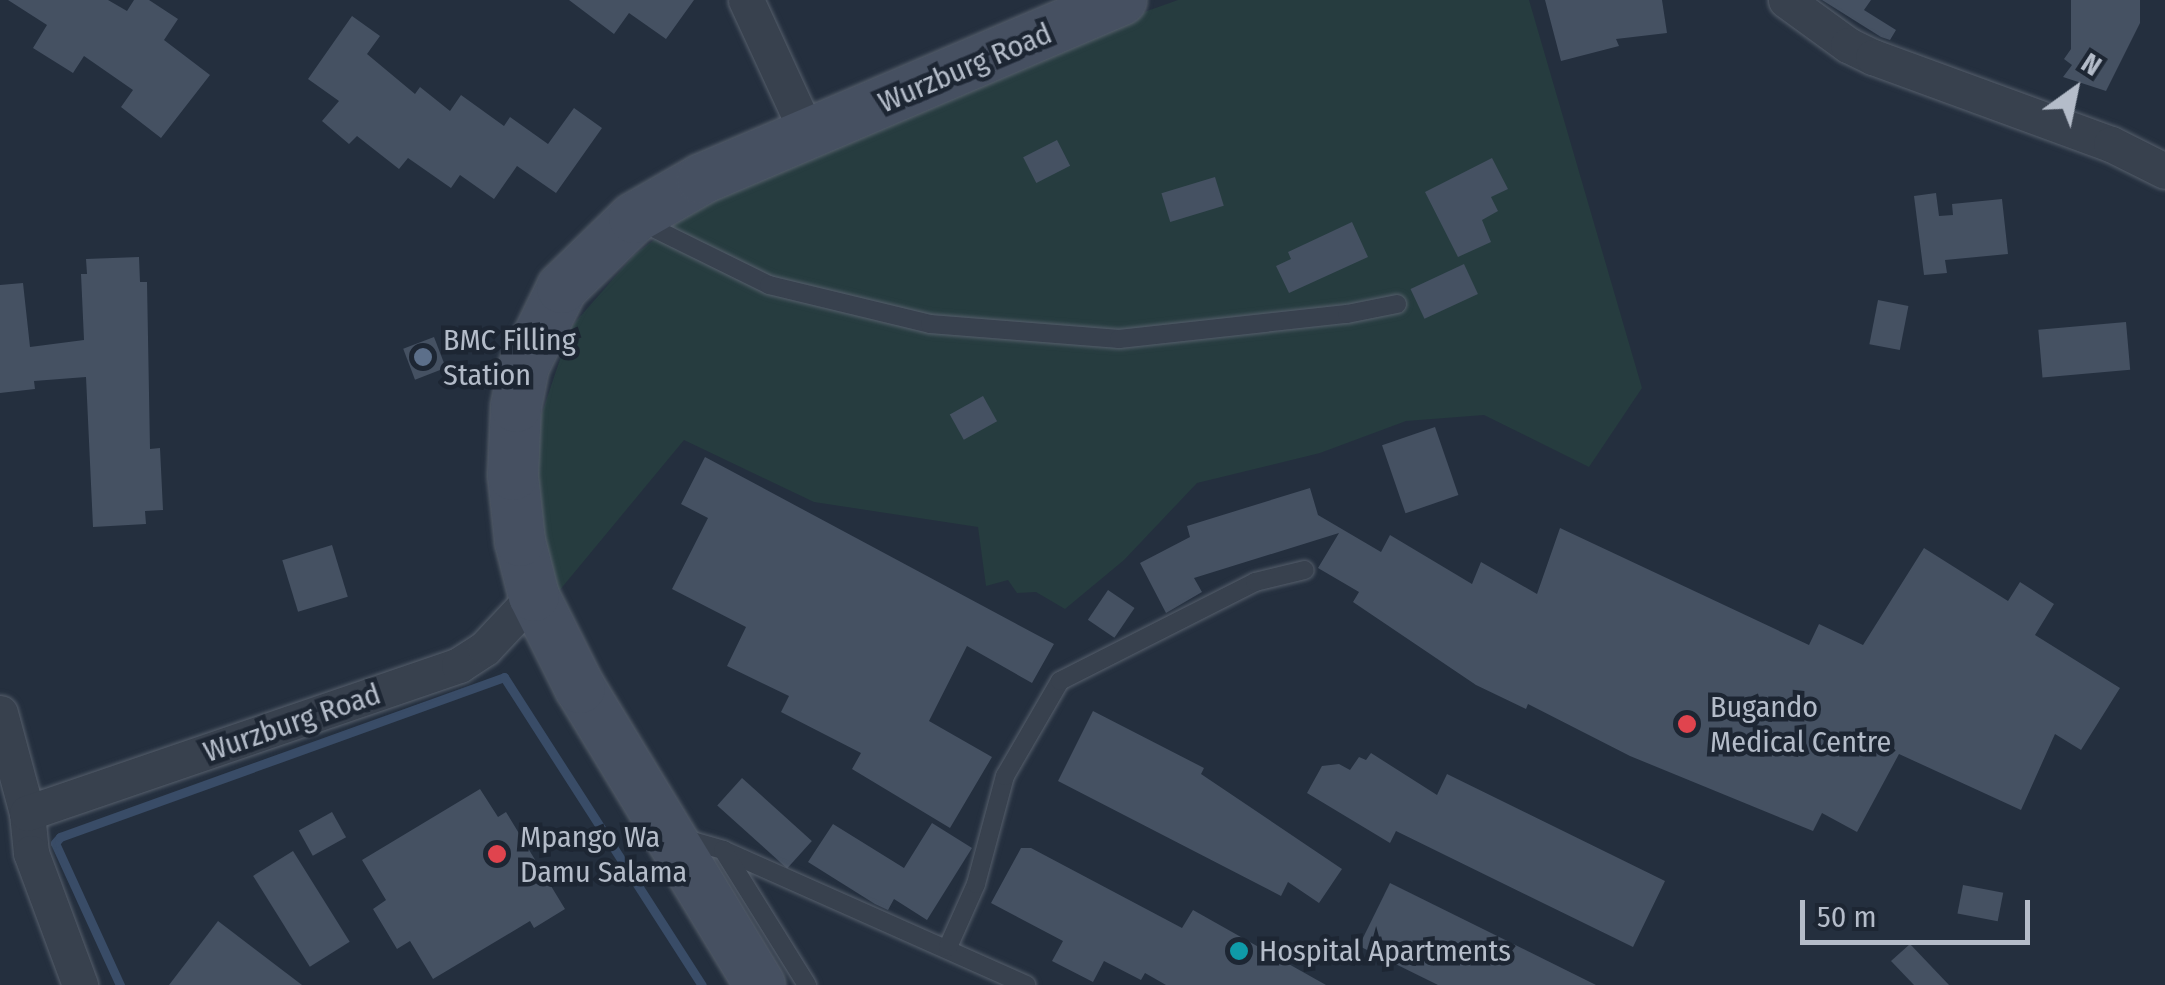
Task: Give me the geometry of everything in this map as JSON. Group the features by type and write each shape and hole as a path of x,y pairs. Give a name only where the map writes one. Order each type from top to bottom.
{"main road":[{"name":"Wurzburg Road","path":"760,985 580,688 534,596 520,541 513,475 516,406 524,366 562,288 634,218 702,178 1121,0"}],"street":[{"path":"746,0 808,135"},
{"path":"1786,0 1848,45 1873,57 2111,144 2165,171"},
{"name":"Wurzburg Road","path":"28,813 459,666 485,648 534,596"},
{"path":"0,713 28,813 15,858 80,985"}],"lane":[{"path":"634,218 686,248 769,285 930,324 1119,340 1347,314 1397,304"},
{"path":"948,948 976,884 1005,776 1060,681 1255,582 1305,570"},
{"path":"666,834 723,850 1026,985"},
{"path":"723,850 806,985"}],"green space":[{"path":"1178,0 1529,0 1642,388 1589,467 1484,415 1406,421 1320,453 1197,483 1124,560 1065,609 1036,592 1017,593 1008,580 986,586 978,527 814,502 684,440 554,597 525,463 571,327 634,255 743,173 1060,42"}],"building":[{"path":"8,0 108,0 127,11 134,0 149,0 178,19 164,40 210,75 161,138 121,107 133,90 84,56 73,73 33,48 47,25"},
{"path":"569,0 694,0 666,39 629,13 614,34"},
{"path":"1545,0 1662,0 1667,33 1616,39 1619,46 1561,61"},
{"path":"1822,0 1871,0 1864,10 1896,30 1890,40 1881,37"},
{"path":"2071,0 2140,0 2140,23 2106,91 2063,77 2072,65 2064,59 2071,49"},
{"path":"352,16 380,36 367,54 415,94 420,87 450,111 461,95 504,126 510,117 548,144 574,108 602,128 556,193 517,166 494,199 460,175 451,188 408,158 399,169 357,136 349,144 322,121 339,101 308,79"},
{"path":"1057,140 1070,166 1036,183 1023,157"},
{"path":"1492,158 1508,189 1491,197 1498,211 1482,220 1491,242 1458,257 1425,192"},
{"path":"1215,177 1224,206 1170,222 1161,193"},
{"path":"1936,193 1939,216 1953,215 1952,204 2002,199 2008,254 1945,260 1947,273 1924,275 1914,196"},
{"path":"1352,222 1368,257 1289,293 1276,266 1291,259 1288,252"},
{"path":"139,257 140,282 147,282 150,449 160,448 163,510 145,511 146,524 93,527 86,377 34,381 35,389 0,393 0,285 23,283 30,347 84,340 81,274 87,274 86,259"},
{"path":"1464,264 1478,294 1424,319 1411,289"},
{"path":"1878,300 1908,306 1900,350 1869,344"},
{"path":"2126,322 2130,370 2043,377 2038,330"},
{"path":"434,337 446,368 415,380 403,349"},
{"path":"983,396 997,421 964,440 950,414"},
{"path":"1435,427 1458,495 1405,513 1382,445"},
{"path":"705,457 1054,644 1032,683 967,646 929,721 992,757 950,828 852,769 861,753 781,712 789,696 727,666 746,627 672,589 708,518 681,504"},
{"path":"1310,488 1318,515 1381,552 1390,535 1472,584 1481,562 1537,594 1560,528 1809,645 1819,624 1863,645 1924,548 2008,601 2020,582 2054,604 2035,635 2120,688 2081,750 2055,734 2021,810 1899,754 1857,832 1822,813 1813,831 1630,756 1528,704 1526,709 1476,685 1353,602 1359,592 1318,568 1339,533 1194,578 1202,592 1166,613 1140,563 1190,537 1187,526"},
{"path":"332,545 348,597 298,612 282,560"},
{"path":"1108,590 1135,608 1114,638 1088,620"},
{"path":"1093,711 1204,768 1201,774 1342,869 1319,903 1288,882 1281,896 1058,781"},
{"path":"1371,753 1437,795 1447,774 1665,881 1633,947 1396,831 1390,843 1307,793 1322,766 1339,764 1350,770 1359,757 1366,760"},
{"path":"742,778 812,841 787,868 717,805"},
{"path":"480,789 498,817 506,812 565,909 534,928 530,921 433,979 410,941 397,949 373,909 386,900 362,860"},
{"path":"332,812 346,837 313,856 299,830"},
{"path":"932,823 972,848 927,920 894,899 888,910 875,904 808,862 833,824 904,868"},
{"path":"1021,848 1031,848 1182,928 1193,910 1326,985 1166,985 1145,973 1141,980 1104,961 1093,982 1052,961 1063,941 991,903"},
{"path":"293,851 350,942 310,967 253,876"},
{"path":"1390,883 1596,985 1438,985 1359,946"},
{"path":"1963,885 2003,893 1998,921 1957,913"},
{"path":"218,921 302,985 169,985"},
{"path":"1910,944 1949,985 1914,985 1891,961"}],"waterway":[{"path":"120,985 55,843 60,837 504,677 702,985"}],"place":[{"name":"BMC Filling Station","path":"423,357"},
{"name":"Bugando Medical Centre","path":"1687,724"},
{"name":"Mpango Wa Damu Salama","path":"497,854"},
{"name":"Hospital Apartments","path":"1239,951"}]}
